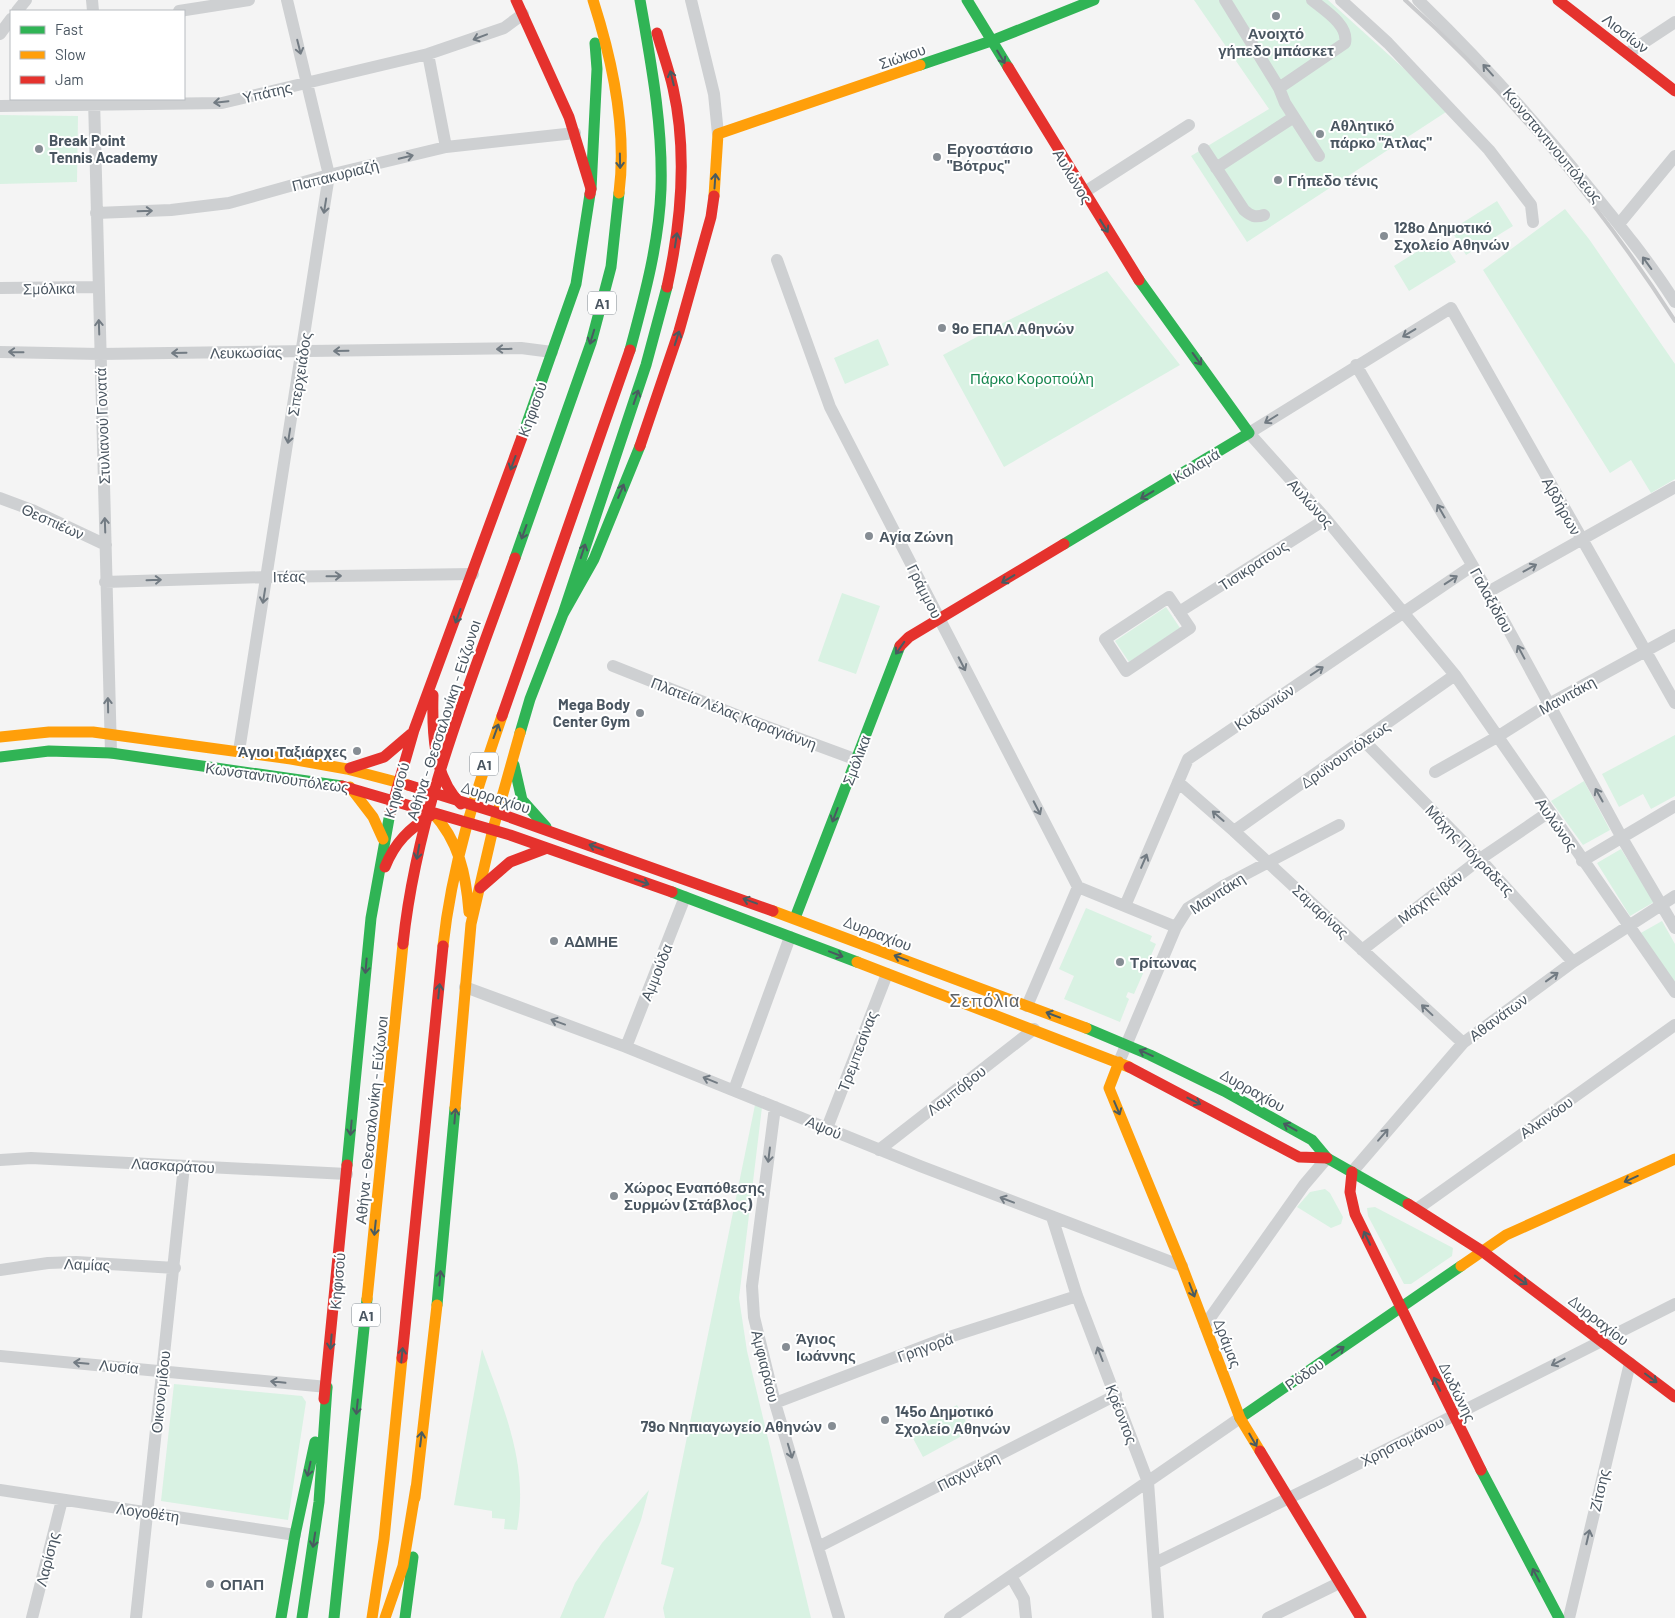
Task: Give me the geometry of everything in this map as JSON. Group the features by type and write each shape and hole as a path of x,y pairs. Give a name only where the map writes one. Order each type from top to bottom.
{"main road":[{"name":"Κηφισού","path":"281,1618 295,1535 326,1387 359,1032 374,898 383,839 392,799 414,730 473,574 576,284 591,189 575,133 516,0"},
{"path":"591,189 597,69 592,0"},
{"name":"Αθήνα - Θεσσαλονίκη - Εύζωνοι","path":"334,1618 405,929 420,839 443,759 591,342 612,267 620,188 619,112 604,34 592,0"},
{"path":"385,1618 403,1566 416,1488 440,1281 471,924 493,830 514,762 525,717 563,614 601,497 648,364 666,301 678,236 681,170 680,116 665,54 642,0"},
{"name":"Α1","path":"372,1618 384,1539 445,928 459,847 482,770 629,354 652,271 661,190 658,106 642,0"},
{"name":"Αυλώνος","path":"968,0 1083,193 1134,274 1249,433"},
{"name":"Σιώκου","path":"718,134 991,41 1094,0"},
{"name":"Λιοσίων","path":"1558,0 1675,91"},
{"path":"563,614 594,559 651,418 680,331 710,217 714,194 718,134"},
{"name":"Καλαμά","path":"939,620 1249,433"},
{"name":"Σμόλικα","path":"795,918 857,760 893,658 900,646 909,638 939,620"},
{"path":"434,680 433,740 440,769 456,800 493,830"},
{"path":"374,898 387,860 405,832 456,800 492,760 525,717"},
{"path":"347,769 373,764 385,758 414,730"},
{"name":"Κωνσταντινουπόλεως","path":"0,737 49,732 109,734 239,751 347,769 397,782"},
{"name":"Κωνσταντινουπόλεως","path":"0,757 49,751 111,753 350,787 547,848"},
{"path":"514,762 522,800 550,831"},
{"path":"397,782 434,813 451,835 462,861 466,878 471,924"},
{"name":"Δυρραχίου","path":"397,782 498,813 795,918 1126,1044 1224,1091 1312,1140 1327,1158 1417,1209 1482,1251 1675,1397"},
{"path":"350,787 373,817 383,839"},
{"path":"480,888 509,861 518,856 547,848"},
{"name":"Δυρραχίου","path":"547,848 685,897 1119,1062 1299,1157 1327,1158"},
{"name":"Δράμας","path":"1119,1062 1109,1088 1182,1266 1240,1418 1361,1618"},
{"name":"Ρόδου","path":"1240,1418 1506,1235 1675,1159"},
{"name":"Δωδώνης","path":"1352,1172 1350,1192 1355,1214 1452,1415 1558,1618"},
{"path":"302,1618 319,1502 326,1387"},
{"path":"405,1618 413,1564 416,1488"}],"street":[{"path":"18,10 26,0"},
{"path":"185,10 249,0"},
{"name":"Σπερχειάδος","path":"239,751 329,175 287,0"},
{"path":"691,0 714,94 718,134"},
{"path":"1226,0 1279,88 1285,103 1318,156"},
{"path":"1279,88 1345,42 1345,32 1339,24 1312,0"},
{"path":"1341,0 1402,56 1489,150 1531,205 1533,222"},
{"name":"Κωνσταντινουπόλεως","path":"1418,0 1475,55 1529,114 1619,224 1674,297"},
{"name":"Υπάτης","path":"0,106 94,102 222,103 428,54 504,28 523,14"},
{"path":"0,34 10,20"},
{"path":"1628,53 1675,22"},
{"path":"428,54 446,148"},
{"name":"Στυλιανού Γονατά","path":"94,102 97,287 111,753"},
{"path":"1216,168 1294,117"},
{"path":"1083,193 1188,125"},
{"name":"Παπακυριαζή","path":"96,213 172,210 229,203 329,175 446,148 575,133"},
{"path":"1204,149 1244,210 1251,216 1258,217 1264,215"},
{"path":"1619,224 1675,156"},
{"name":"Γράμμου","path":"777,260 830,407 1078,887"},
{"name":"Σμόλικα","path":"0,288 97,287"},
{"name":"Καλαμά","path":"1249,433 1450,308"},
{"name":"Αβδήρων","path":"1450,308 1675,703"},
{"name":"Λευκωσίας","path":"0,352 100,354 521,348 552,352"},
{"name":"Γαλαξιδίου","path":"1356,365 1488,592 1622,838"},
{"name":"Αυλώνος","path":"1249,433 1326,519 1455,675 1582,861 1675,992"},
{"path":"1488,592 1675,487"},
{"name":"Θεσπιέων","path":"0,498 32,510 106,545"},
{"name":"Τισικρατους","path":"1179,612 1326,519"},
{"name":"Κυδωνιών","path":"1125,906 1188,759 1472,566"},
{"name":"Ιτέας","path":"105,582 473,574"},
{"path":"1169,597 1179,612 1190,628 1126,671 1105,639 1169,597"},
{"name":"Μανιτάκη","path":"1434,772 1497,737 1549,704 1675,635"},
{"name":"Πλατεία Λέλας Καραγιάννη","path":"613,666 857,760"},
{"name":"Δρυϊνουπόλεως","path":"1234,831 1455,675"},
{"name":"Μάχης Πόγραδετς","path":"1364,741 1480,859 1573,962"},
{"name":"Σαμαρίνας","path":"1178,782 1269,863 1463,1043"},
{"path":"1582,861 1675,806"},
{"name":"Μάχης Ιβάν","path":"1362,950 1480,859 1549,812"},
{"name":"Μανιτάκη","path":"1119,1062 1176,927 1188,908 1223,886 1339,825"},
{"path":"1622,838 1675,928"},
{"path":"1027,1006 1078,887 1176,927"},
{"name":"Αθανάτων","path":"1352,1172 1463,1043 1573,962 1675,896"},
{"name":"Αμμούδα","path":"626,1047 685,897"},
{"path":"734,1090 790,937"},
{"name":"Τρεμπεσίνας","path":"827,1128 887,974"},
{"name":"Αψού","path":"465,987 626,1047 775,1106 879,1150 1182,1266"},
{"name":"Αλκινόου","path":"1417,1209 1675,1025"},
{"name":"Λαμπόβου","path":"879,1150 1034,1029"},
{"name":"Αμφιαράου","path":"775,1106 752,1286 754,1317 775,1403 820,1546 839,1618"},
{"name":"Λασκαράτου","path":"0,1160 31,1158 347,1174"},
{"path":"1205,1324 1304,1185 1327,1158"},
{"name":"Οικονομίδου","path":"136,1618 162,1370 175,1268 184,1166"},
{"name":"Κρέοντος","path":"1052,1217 1077,1296 1148,1482 1158,1618"},
{"name":"Λαμίας","path":"0,1270 48,1263 76,1262 175,1268"},
{"name":"Γρηγορά","path":"775,1403 940,1340 1077,1296"},
{"name":"Χρηστομάνου","path":"1155,1563 1288,1499 1675,1304"},
{"name":"Λυσία","path":"0,1356 326,1387"},
{"name":"Ζίτσης","path":"1569,1618 1630,1363"},
{"name":"Παχυμέρη","path":"820,1546 1116,1395"},
{"name":"Ρόδου","path":"950,1618 1240,1418"},
{"name":"Λογοθέτη","path":"0,1490 295,1535"},
{"name":"Λαρίσης","path":"32,1618 62,1500"},
{"path":"1011,1576 1024,1599 1026,1618"},
{"path":"1268,1618 1339,1583"}],"green space":[{"name":"Αθλητικό πάρκο \"Άτλας\"","path":"1194,0 1328,0 1410,74 1446,112 1247,242 1191,156 1269,109"},
{"name":"Break Point Tennis Academy","path":"0,115 78,116 77,182 0,184"},
{"path":"1497,201 1513,226 1466,255 1451,230"},
{"path":"1565,209 1589,239 1675,364 1675,479 1651,493 1631,460 1610,473 1483,270"},
{"path":"1440,237 1456,262 1409,291 1394,266"},
{"name":"Πάρκο Κοροπούλη","path":"1107,271 1180,365 1004,467 943,355"},
{"path":"878,339 889,365 845,384 834,358"},
{"path":"842,593 880,606 856,674 818,661"},
{"path":"1166,607 1180,628 1129,662 1115,641"},
{"path":"1675,735 1675,796 1651,809 1643,794 1619,807 1602,774"},
{"path":"1584,781 1610,830 1583,845 1551,801"},
{"path":"1621,849 1654,902 1630,916 1597,863"},
{"path":"1086,908 1152,936 1150,941 1156,944 1134,994 1128,992 1126,997 1129,999 1120,1022 1064,999 1074,976 1059,969"},
{"path":"1662,921 1675,944 1675,984 1639,934"},
{"path":"755,1105 762,1107 739,1298 747,1351 811,1618 665,1618 663,1608 674,1568 661,1564"},
{"path":"1325,1189 1330,1193 1343,1217 1341,1224 1331,1228 1297,1207 1310,1192"},
{"path":"1375,1207 1453,1248 1452,1256 1411,1284 1404,1284 1368,1216 1367,1208"},
{"path":"482,1349 506,1416 517,1460 520,1482 520,1506 517,1530 504,1529 505,1519 492,1518 492,1511 454,1505"},
{"path":"174,1384 302,1396 306,1402 288,1520 161,1501"},
{"path":"957,1405 971,1431 923,1457 909,1431"},
{"path":"649,1490 641,1520 604,1618 560,1618 575,1583 602,1543"}],"railway":[{"path":"1405,0 1443,35 1516,111 1616,235 1675,321"}],"traffic: fast":[{"path":"630,350 654,250 661,189 658,118 640,0"},
{"path":"967,0 1008,67"},
{"path":"920,65 991,41 1094,0"},
{"path":"591,189 597,69 595,43"},
{"path":"515,558 591,343 611,267 619,193"},
{"path":"522,437 576,284 590,194"},
{"path":"1064,544 1249,433 1139,280"},
{"path":"563,614 646,365 667,287"},
{"path":"520,733 530,699 563,614 594,559 640,446"},
{"path":"795,918 900,646"},
{"path":"0,757 49,751 111,753 342,786"},
{"path":"514,765 522,800 546,827"},
{"path":"347,1165 371,918 390,813"},
{"path":"672,892 857,962"},
{"path":"1086,1028 1150,1055 1224,1091 1312,1140 1327,1158 1408,1204"},
{"path":"437,1305 455,1108"},
{"path":"1240,1418 1461,1266"},
{"path":"334,1618 367,1299"},
{"path":"302,1618 319,1502 327,1387"},
{"path":"281,1618 295,1535 315,1442"},
{"path":"1481,1470 1559,1618"},
{"path":"405,1618 413,1557"}],"traffic: slow":[{"path":"593,0 606,46 616,95 621,145 619,193"},
{"path":"714,196 718,134 920,65"},
{"path":"443,946 452,886 466,830 502,716"},
{"path":"0,737 49,732 93,732 291,759 347,769 408,785"},
{"path":"455,1108 471,924 493,829 520,733"},
{"path":"350,787 373,817 383,839"},
{"path":"432,812 455,846 466,884 469,912"},
{"path":"773,911 1086,1028"},
{"path":"367,1299 403,944"},
{"path":"857,962 1129,1067"},
{"path":"1119,1062 1109,1088 1182,1266 1240,1418 1260,1451"},
{"path":"1461,1266 1506,1235 1675,1159"},
{"path":"415,1498 437,1305"},
{"path":"372,1618 384,1539 402,1358"},
{"path":"385,1618 403,1566 416,1487"}],"traffic: jam":[{"path":"516,0 569,117 591,189 590,194"},
{"path":"1558,0 1675,91"},
{"path":"657,33 670,74 678,113 681,163 679,213 667,287"},
{"path":"1008,67 1139,280"},
{"path":"640,446 679,331 711,217 714,196"},
{"path":"502,716 630,350"},
{"path":"390,813 414,730 522,437"},
{"path":"900,646 909,637 1064,544"},
{"path":"403,944 410,894 433,796 463,700 515,558"},
{"path":"433,695 436,753 445,781 461,804"},
{"path":"350,768 384,757 411,734"},
{"path":"408,785 498,813 773,911"},
{"path":"342,786 510,835 672,892"},
{"path":"385,867 398,843 431,815"},
{"path":"480,888 510,862 547,848"},
{"path":"402,1358 443,946"},
{"path":"1129,1067 1299,1157 1327,1158"},
{"path":"324,1399 347,1165"},
{"path":"1352,1172 1350,1192 1355,1214 1481,1470"},
{"path":"1408,1204 1482,1251 1675,1397"},
{"path":"1260,1451 1361,1618"}],"place":[{"name":"Ανοιχτό γήπεδο μπάσκετ","path":"1276,16"},
{"name":"Αθλητικό πάρκο \"Άτλας\"","path":"1320,134"},
{"name":"Break Point Tennis Academy","path":"39,149"},
{"name":"Εργοστάσιο \"Βότρυς\"","path":"937,157"},
{"name":"Γήπεδο τένις","path":"1278,180"},
{"name":"128ο Δημοτικό Σχολείο Αθηνών","path":"1384,236"},
{"name":"9ο ΕΠΑΛ Αθηνών","path":"942,328"},
{"name":"Αγία Ζώνη","path":"869,536"},
{"name":"Mega Body Center Gym","path":"640,713"},
{"name":"Άγιοι Ταξιάρχες","path":"357,751"},
{"name":"ΑΔΜΗΕ","path":"554,941"},
{"name":"Τρίτωνας","path":"1120,962"},
{"name":"Χώρος Εναπόθεσης Συρμών (Στάβλος)","path":"614,1196"},
{"name":"Άγιος Ιωάννης","path":"786,1347"},
{"name":"145ο Δημοτικό Σχολείο Αθηνών","path":"885,1420"},
{"name":"79ο Νηπιαγωγείο Αθηνών","path":"832,1426"},
{"name":"ΟΠΑΠ","path":"210,1584"}],"district":[{"name":"Σεπόλια","path":"985,1000"}]}
